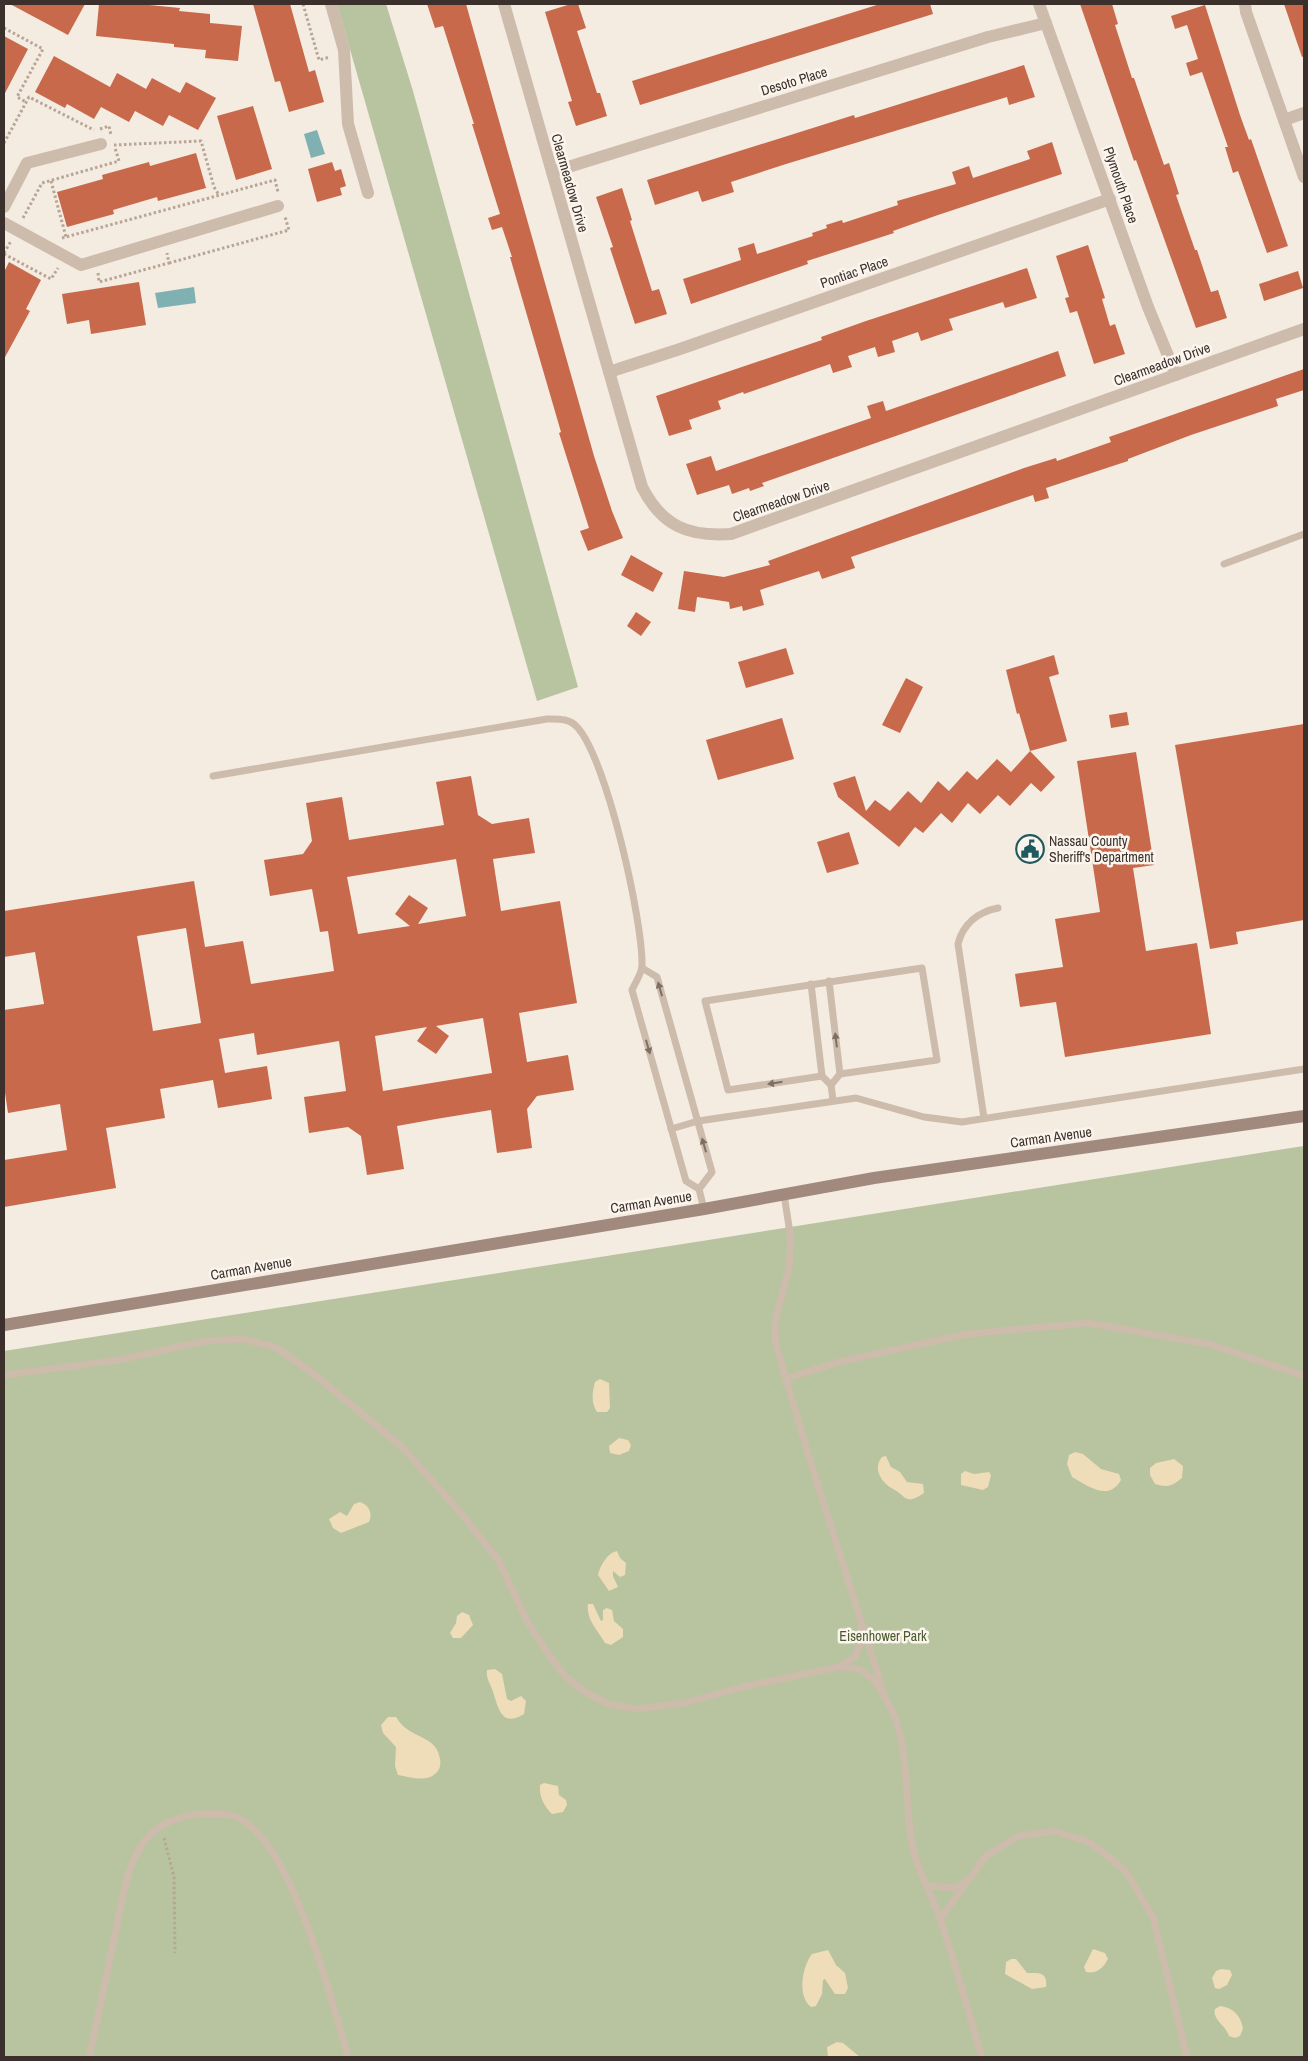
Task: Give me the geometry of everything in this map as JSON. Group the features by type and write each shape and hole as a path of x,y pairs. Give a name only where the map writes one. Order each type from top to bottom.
{"main road":[{"name":"Carman Avenue","path":"4,1325 704,1209 874,1178 1304,1116"}],"street":[{"path":"331,4 344,50 348,124 368,193"},
{"name":"Clearmeadow Drive","path":"504,4 642,488 650,504 661,516 679,528 696,533 731,534 775,520 1304,329"},
{"name":"Plymouth Place","path":"1039,4 1176,375"},
{"path":"1244,4 1304,177"},
{"name":"Desoto Place","path":"552,172 988,38 1046,23"},
{"path":"1284,120 1304,113"},
{"path":"4,206 27,163 101,144"},
{"name":"Pontiac Place","path":"608,372 680,349 1110,199"},
{"path":"4,223 81,265 164,242 278,206"}],"lane":[{"path":"1224,564 1304,534"},
{"path":"213,776 547,720 567,720 578,727 596,758 616,823 635,909 642,968 632,990 686,1181 699,1189 704,1209"},
{"path":"984,1118 958,944 961,934 969,923 986,910 998,908"},
{"path":"642,968 656,977 712,1172 699,1189"},
{"path":"822,1076 728,1090 705,1001 922,968 937,1060 840,1074"},
{"path":"829,982 840,1074 831,1086"},
{"path":"811,984 822,1076 831,1086 833,1100"},
{"path":"671,1129 698,1121 856,1098 924,1117 962,1122 1304,1069"},
{"path":"784,1194 792,1240 789,1268 775,1322 776,1345 885,1697"},
{"path":"785,1379 842,1361 967,1334 1088,1323 1209,1344 1304,1376"},
{"path":"4,1375 119,1360 205,1341 243,1339 274,1348 310,1371 401,1446 460,1512 499,1561 527,1621 564,1675 585,1692 609,1704 636,1709 685,1703 742,1687 838,1667 859,1669 874,1680 896,1714 906,1773 907,1819 914,1850 940,1919 982,2057"},
{"path":"838,1667 855,1657 860,1643 861,1621"},
{"path":"89,2057 127,1876 144,1842 159,1829 186,1815 214,1813 240,1819 261,1835 282,1867 319,1957 348,2057"},
{"path":"940,1919 986,1856 1019,1836 1055,1831 1089,1842 1125,1870 1152,1917 1187,2057"},
{"path":"928,1886 954,1888 968,1881"}],"path":[{"path":"4,28 42,49 16,97 26,102"},
{"path":"114,145 201,141 214,187 219,195"},
{"path":"51,181 66,237"},
{"path":"99,282 169,262 164,242"},
{"path":"159,1829 171,1858 174,1877 175,1953"}],"green space":[{"path":"337,4 386,4 413,91 578,687 537,701"},
{"name":"Eisenhower Park","path":"1304,1146 1304,2057 4,2057 4,1351"}],"sand":[{"path":"600,1379 609,1383 610,1408 607,1412 597,1412 593,1401 595,1382"},
{"path":"619,1438 628,1440 631,1445 629,1451 619,1455 610,1453 609,1446"},
{"path":"1075,1452 1083,1454 1101,1469 1119,1474 1121,1480 1116,1487 1111,1490 1098,1490 1072,1477 1067,1464 1069,1455"},
{"path":"886,1456 891,1467 900,1472 907,1482 923,1484 924,1493 909,1499 885,1483 878,1471 878,1466 882,1457"},
{"path":"1174,1459 1183,1466 1182,1478 1170,1486 1155,1484 1150,1475 1150,1468 1156,1463"},
{"path":"965,1471 974,1474 989,1472 991,1475 988,1487 983,1490 961,1485 961,1474"},
{"path":"360,1502 366,1505 369,1510 371,1516 369,1522 341,1533 333,1528 329,1519 340,1512 347,1516 354,1504"},
{"path":"617,1551 620,1558 626,1563 625,1575 620,1577 613,1571 618,1587 609,1591 598,1575 604,1560 610,1554"},
{"path":"588,1604 593,1604 601,1621 603,1620 603,1610 607,1608 612,1610 614,1621 623,1629 623,1637 611,1645 605,1643 593,1625 589,1615"},
{"path":"462,1612 469,1615 473,1625 461,1638 453,1638 450,1633 456,1623 457,1616"},
{"path":"495,1669 502,1674 507,1699 511,1701 521,1696 526,1701 524,1714 510,1719 501,1713 487,1675 487,1670"},
{"path":"388,1717 396,1717 405,1728 432,1743 440,1759 439,1769 436,1773 423,1779 398,1775 395,1766 396,1747 383,1733 381,1725"},
{"path":"544,1783 558,1786 559,1795 566,1800 567,1805 563,1812 552,1814 544,1804 540,1785"},
{"path":"1093,1949 1105,1953 1108,1959 1099,1970 1086,1972 1084,1967"},
{"path":"828,1950 836,1965 845,1973 848,1988 845,1994 835,1994 825,1979 823,1980 822,1994 816,2006 811,2007 804,1996 803,1989 806,1966 812,1954"},
{"path":"1016,1959 1027,1973 1038,1973 1044,1976 1046,1987 1032,1989 1005,1974 1006,1962"},
{"path":"1221,1969 1230,1970 1232,1975 1227,1985 1219,1989 1215,1988 1212,1978 1216,1971"},
{"path":"1220,2006 1236,2013 1241,2020 1243,2029 1240,2036 1235,2038 1229,2036 1217,2019 1215,2009"},
{"path":"837,2042 843,2043 860,2057 828,2057 827,2047"}],"water":[{"path":"317,130 325,154 311,158 304,134"},
{"path":"194,287 196,303 158,308 155,293"}],"building":[{"path":"10,4 85,4 68,35"},
{"path":"99,4 139,4 180,8 179,11 210,14 210,23 242,26 238,61 205,58 206,50 174,47 174,44 96,36"},
{"path":"253,4 290,4 309,72 315,70 324,102 289,112 280,81 275,82"},
{"path":"427,4 466,4 594,456 623,538 588,551 580,531 589,528 559,433 561,432 510,257 512,257 502,227 492,230 488,218 500,214 472,124 474,124 443,26 435,28"},
{"path":"571,4 578,4 586,28 577,31 597,93 600,93 607,116 576,126 568,102 572,101 545,12"},
{"path":"880,4 930,4 933,14 640,105 632,81"},
{"path":"1080,4 1112,4 1118,24 1115,25 1132,78 1134,78 1164,165 1169,163 1179,194 1176,195 1211,292 1218,290 1227,318 1196,328 1136,160 1134,161"},
{"path":"1284,4 1304,4 1304,56 1302,57"},
{"path":"1205,5 1240,115 1249,140 1251,139 1288,246 1267,253 1238,171 1233,173 1225,147 1228,147 1202,72 1190,76 1186,63 1198,59 1187,25 1175,29 1171,16"},
{"path":"4,36 28,49 4,95"},
{"path":"54,56 110,87 117,73 146,89 152,78 180,93 186,82 216,98 198,130 169,115 163,126 135,111 129,122 101,107 94,119 67,104 65,108 35,92"},
{"path":"1024,65 1035,97 1009,105 1007,97 786,164 731,182 734,192 702,202 698,191 655,205 647,180 854,115 855,118"},
{"path":"253,106 272,169 236,180 217,116"},
{"path":"1052,142 1062,174 938,215 893,231 894,233 807,261 808,264 691,304 683,279 741,260 738,248 754,243 757,254 813,236 812,233 827,228 826,225 842,220 843,223 898,205 897,201 956,184 952,172 969,166 973,178 1030,159 1027,151"},
{"path":"196,153 206,188 158,201 157,197 113,210 114,214 67,227 57,192 103,179 102,175 149,162 150,166"},
{"path":"332,162 335,171 341,169 346,186 340,188 342,195 317,202 308,169"},
{"path":"622,188 632,220 630,221 652,291 659,289 667,314 635,324 610,248 613,247 596,197"},
{"path":"1088,245 1105,298 1102,299 1110,326 1115,324 1125,354 1094,364 1077,311 1070,313 1065,298 1069,297 1056,256"},
{"path":"9,262 41,280 26,309 30,311 4,359 4,272"},
{"path":"1027,268 1037,298 1005,308 1003,302 949,319 953,330 921,341 918,332 892,341 895,352 878,357 875,347 848,356 852,367 833,373 830,364 744,394 743,392 718,401 721,409 689,420 692,429 669,436 656,396 822,340 821,337 866,321"},
{"path":"1298,271 1303,288 1264,301 1259,284"},
{"path":"139,282 146,325 91,334 89,320 67,324 62,294"},
{"path":"1058,351 1066,376 762,483 764,486 750,491 749,488 732,494 729,485 697,495 686,464 711,456 716,471 871,418 867,406 883,401 886,411"},
{"path":"1304,369 1304,390 1276,399 1278,406 1191,435 1128,459 1128,461 1046,488 1049,498 1035,502 1033,495 851,557 855,568 822,579 819,571 760,590 764,605 743,611 742,606 730,609 729,602 697,597 695,612 678,609 684,571 724,577 770,565 768,561 1024,468 1056,458 1057,461 1111,442 1109,437"},
{"path":"631,555 663,573 653,592 621,575"},
{"path":"636,612 651,622 641,636 627,626"},
{"path":"786,648 794,674 746,688 738,662"},
{"path":"1054,655 1059,674 1049,677 1067,741 1030,751 1019,713 1017,714 1006,670"},
{"path":"906,678 923,687 900,733 882,725"},
{"path":"1127,712 1129,725 1111,728 1109,715"},
{"path":"782,718 794,759 718,780 706,740"},
{"path":"1304,724 1304,920 1236,932 1238,944 1210,949 1175,745"},
{"path":"1030,751 1055,777 1041,792 1031,783 1010,806 998,795 980,814 968,803 952,823 941,813 923,833 915,827 899,847 838,797 833,783 855,776 866,811 875,800 890,811 908,791 921,803 938,781 949,791 967,771 977,780 997,759 1011,772"},
{"path":"1136,752 1154,865 1133,868 1146,951 1197,943 1211,1034 1065,1057 1056,1002 1020,1007 1015,974 1063,967 1055,919 1100,912 1077,761"},
{"path":"471,776 478,815 492,824 529,818 535,853 493,859 501,911 560,901 577,1003 519,1013 527,1062 568,1055 574,1090 537,1096 527,1109 532,1148 497,1153 491,1110 397,1126 404,1169 367,1175 361,1136 348,1127 309,1133 304,1097 346,1091 339,1041 257,1055 254,1033 219,1039 225,1073 267,1066 272,1099 218,1108 213,1080 160,1089 165,1118 106,1128 116,1188 4,1207 4,1160 67,1150 60,1104 8,1113 4,1086 4,1010 44,1004 35,952 4,957 4,911 194,881 205,947 243,941 251,984 334,971 328,931 320,932 312,889 270,896 264,860 303,854 312,841 306,803 342,797 349,840 444,825 436,782","holes":["456,859 466,916 418,924 428,908 409,895 395,914 410,926 358,934 347,877","186,928 201,1023 153,1031 137,936","483,1018 492,1073 383,1091 375,1036 427,1027 417,1041 436,1054 449,1036 436,1026"]},
{"path":"849,832 859,864 827,873 817,842"}],"place":[{"name":"Nassau County Sheriff's Department","path":"1030,849"}]}
